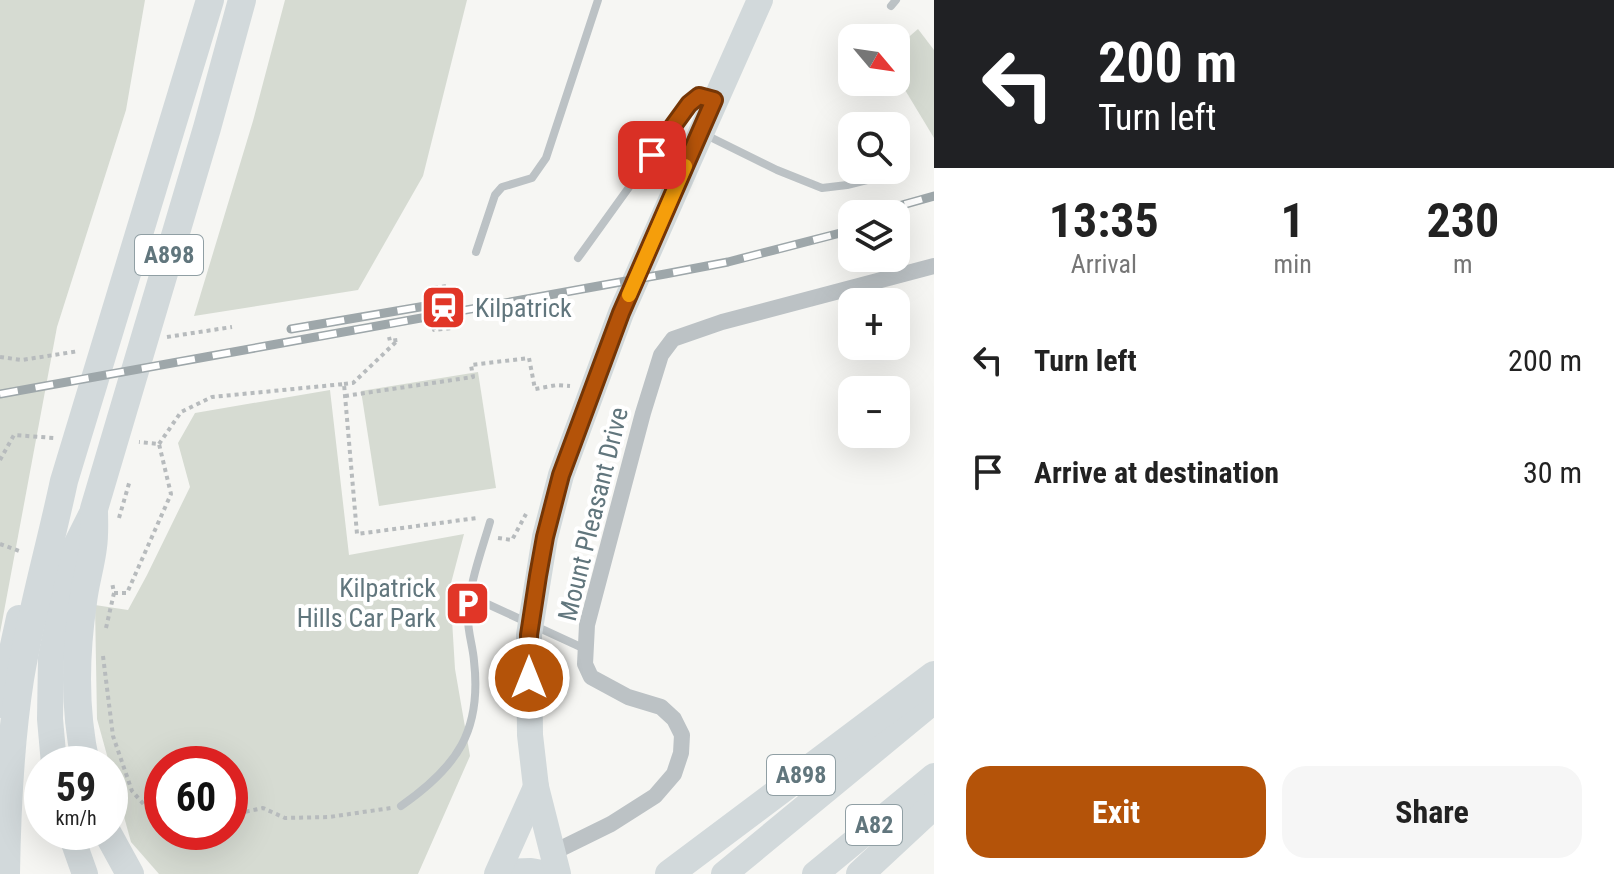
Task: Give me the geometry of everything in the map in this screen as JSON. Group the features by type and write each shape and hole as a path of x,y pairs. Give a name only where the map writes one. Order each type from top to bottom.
{"highway":[{"name":"A898","path":"6,874 8,791 20,679 64,481 210,0"},
{"name":"A898","path":"83,746 77,704 78,637 94,544 94,509 242,0"},
{"name":"A898","path":"669,874 934,675"},
{"path":"860,874 934,805"},
{"path":"117,850 130,874"}],"main road":[{"path":"536,787 498,873 553,867 536,787 530,735 529,635 553,502 577,428 621,313 760,0"},
{"name":"A898","path":"0,705 24,596 46,517 64,481"},
{"name":"A898","path":"52,746 51,658 74,549 94,509"},
{"name":"A82","path":"724,874 934,701"},
{"name":"A82","path":"815,874 934,776"},
{"path":"76,850 85,874"}],"street":[{"name":"Mount Pleasant Drive","path":"553,867 655,796 674,774 681,753 682,735 674,719 661,707 628,697 591,677 578,646 587,625 661,355 673,339 722,322 934,266"}],"lane":[{"path":"476,252 495,195 502,187 532,178 546,158 598,0"},
{"path":"578,258 689,104 699,96 714,100"},
{"path":"700,132 777,170 822,188 851,184"},
{"path":"401,806 423,791 454,757 465,740 474,714 474,661 468,621 470,596 490,522"},
{"path":"470,596 578,646"}],"path":[{"path":"446,286 428,289 434,330 453,328"},
{"path":"159,444 181,412 212,397 353,383 398,340 390,341 389,337"},
{"path":"0,357 22,360"},
{"path":"345,396 473,377 471,365 529,358 535,389 573,386"},
{"path":"344,384 357,534 474,517 490,522"},
{"path":"486,537 512,540 529,508"},
{"path":"0,544 22,552"},
{"path":"105,631 114,593"},
{"path":"102,644 113,736 132,791 144,804"},
{"path":"248,811 263,808 285,818 329,817 401,806"}],"shaded area":[{"path":"0,0 145,0 126,110 57,327 0,633"},
{"path":"285,0 467,0 423,176 358,290 194,316 253,121"},
{"path":"918,29 934,50 934,138 909,96 910,36"},
{"path":"478,372 496,488 379,506 361,391"},
{"path":"330,390 349,555 464,534 450,587 455,669 470,756 418,874 159,874 131,842 128,831 128,746 104,746 97,719 95,605 128,610 147,575 190,487 178,443 195,413"}],"railway":[{"path":"910,203 934,196"},
{"path":"0,394 728,262 838,234"},
{"path":"291,329 449,302"}],"slow traffic":[{"path":"629,295 685,166"}],"place":[{"name":"Kilpatrick","path":"444,308"},
{"name":"Kilpatrick Hills Car Park","path":"467,603"}],"route":[{"path":"529,678 529,635 538,576 561,475 621,313 714,100 699,96 689,104 652,155"}]}
